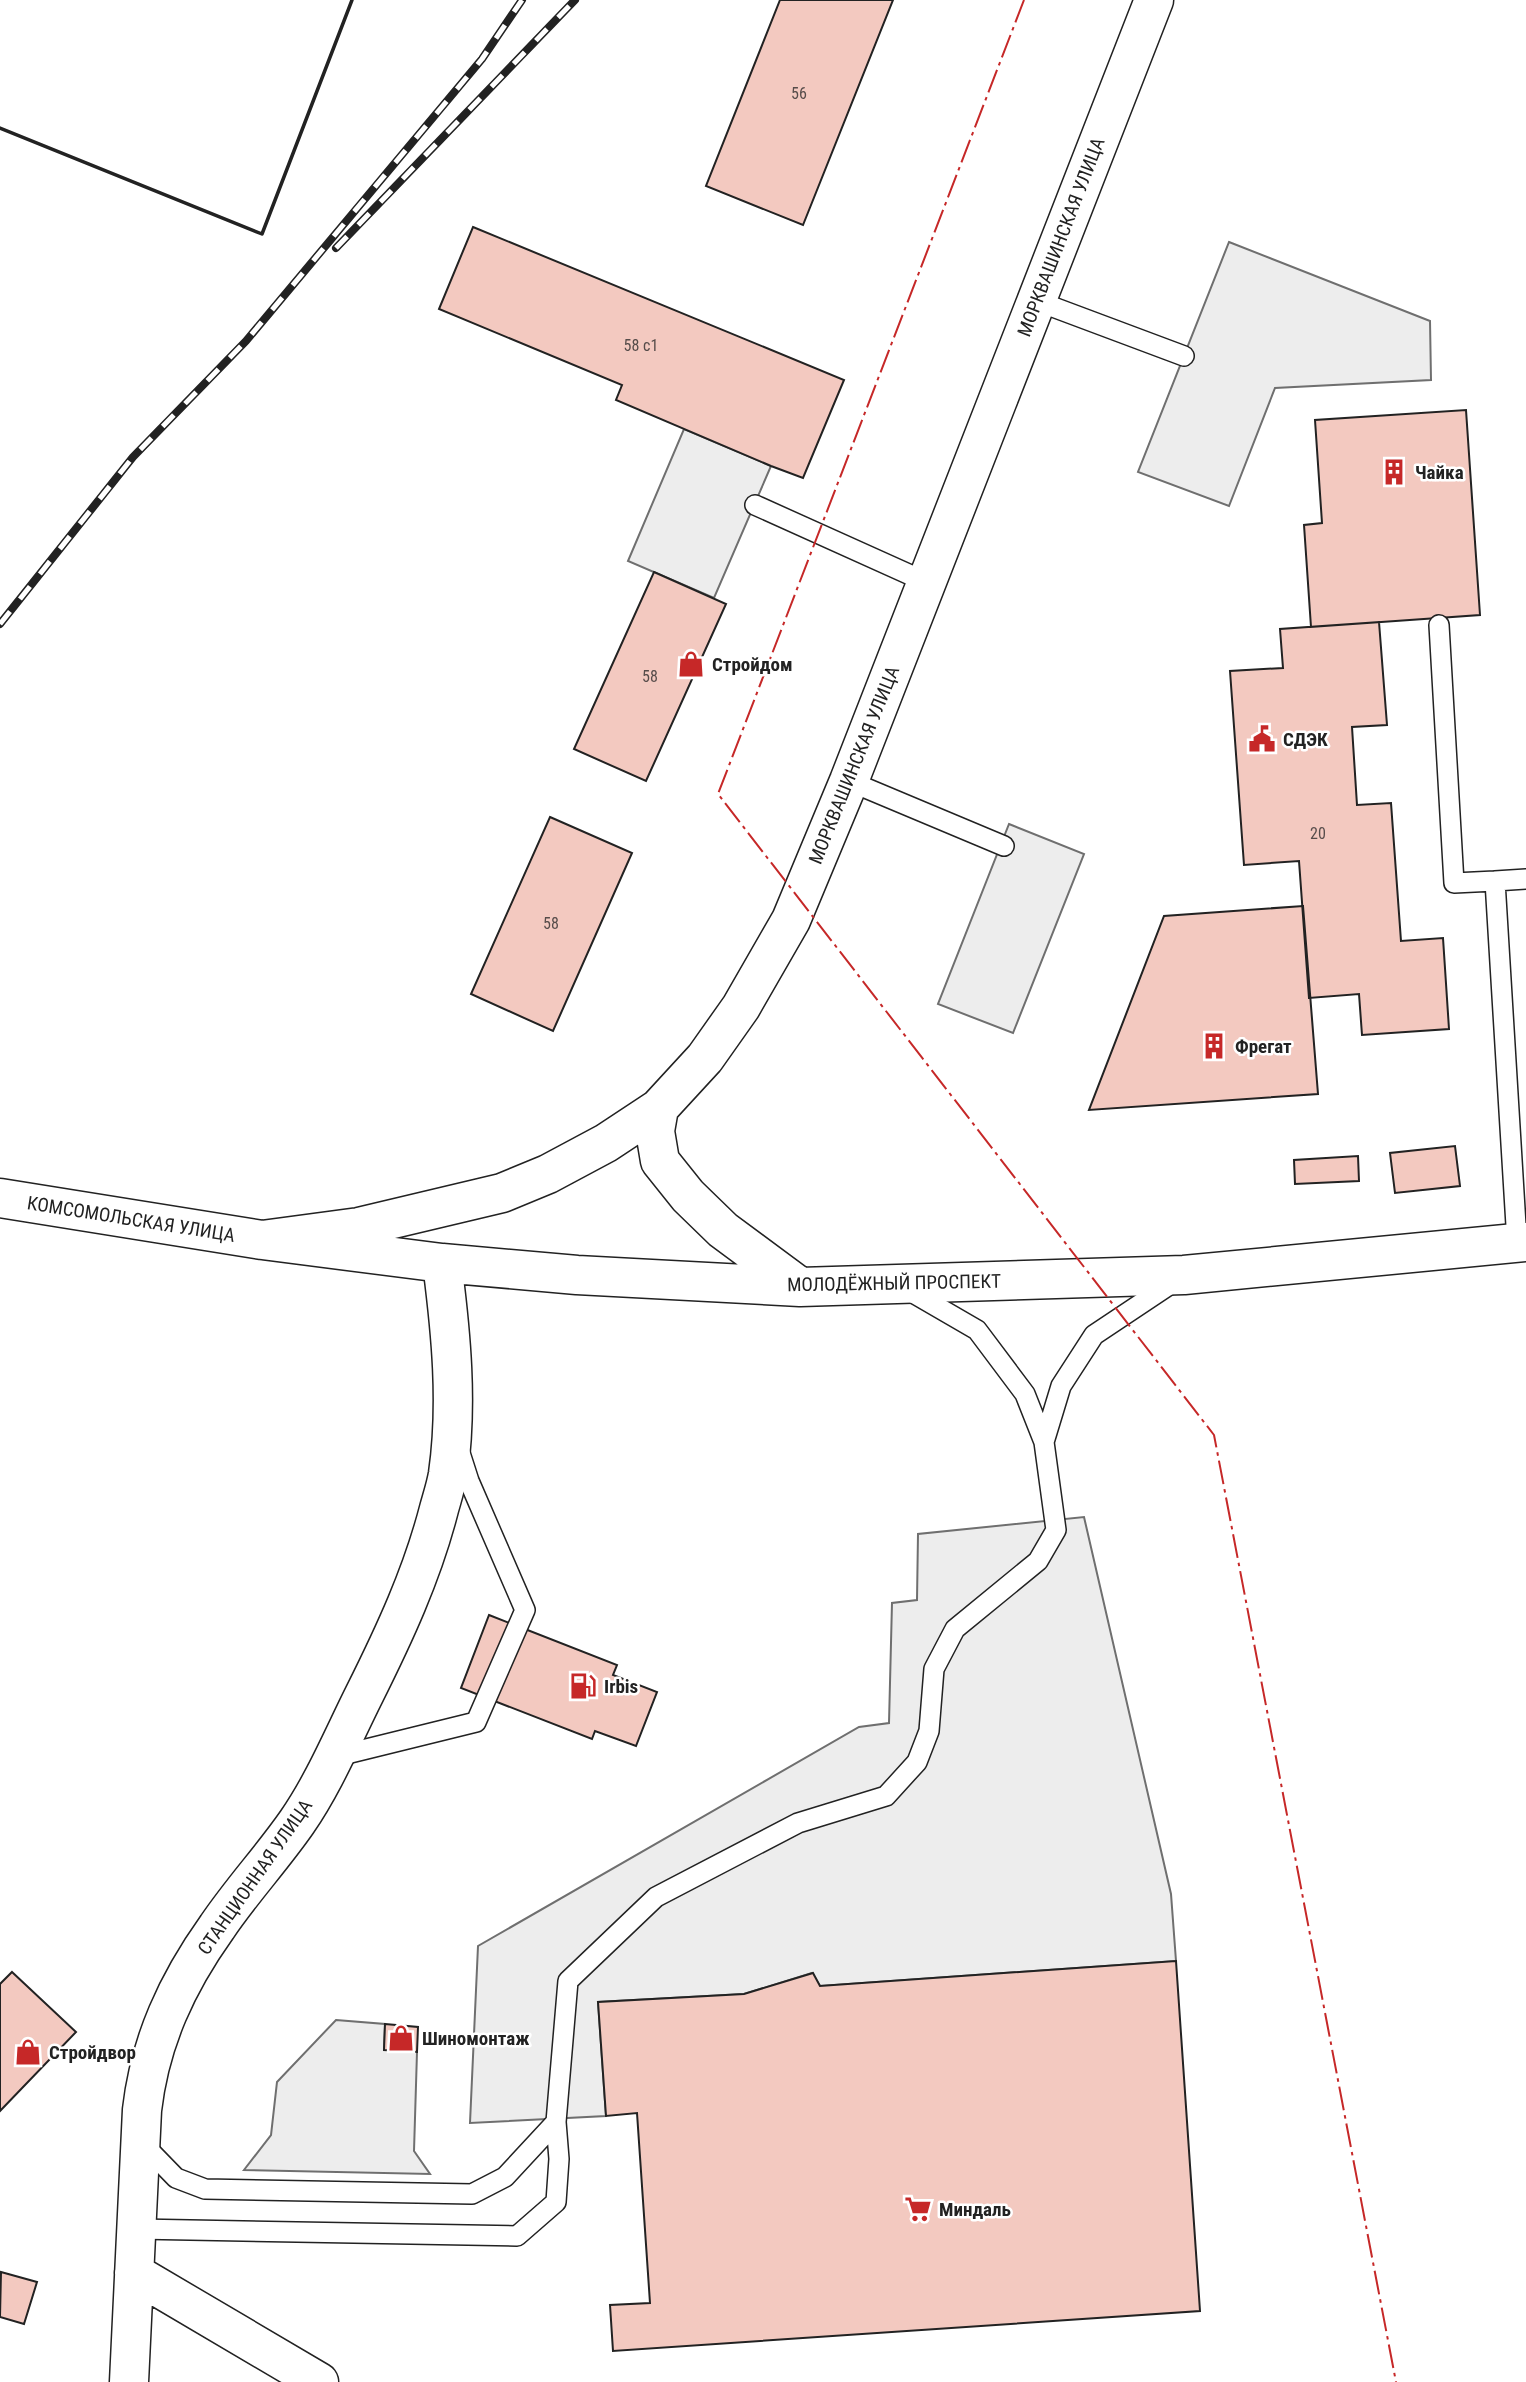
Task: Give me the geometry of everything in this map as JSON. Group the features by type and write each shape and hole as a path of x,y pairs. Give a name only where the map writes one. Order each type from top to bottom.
{"street":[{"name":"МОРКВАШИНСКАЯ УЛИЦА","path":"262,1240 359,1227 502,1193 548,1174 659,1108 705,1058 753,985 791,920 849,781 1154,0"},
{"path":"659,1108 656,1130 660,1161 674,1179 723,1230 800,1287"},
{"name":"КОМСОМОЛЬСКАЯ УЛИЦА","path":"0,1198 262,1240"},
{"name":"МОЛОДЁЖНЫЙ ПРОСПЕКТ","path":"262,1240 442,1263 577,1275 800,1287 1184,1275 1522,1242"},
{"name":"СТАНЦИОННАЯ УЛИЦА","path":"128,2382 145,2079 152,2052 173,2000 216,1927 298,1820 333,1758 415,1588 447,1475 451,1427 453,1377 442,1263"},
{"path":"134,2273 320,2382"}],"lane":[{"path":"1037,300 1184,356"},
{"path":"755,505 926,582"},
{"path":"1439,625 1454,883 1526,879"},
{"path":"849,781 1004,846"},
{"path":"1495,881 1522,1242"},
{"path":"1044,1442 1061,1386 1094,1335 1184,1275"},
{"path":"137,2228 517,2236 556,2202 559,2159 556,2122 568,1981 656,1898 798,1823 886,1796 917,1762 929,1731 934,1669 955,1629 1038,1561 1056,1530 1044,1442 1026,1394 978,1330 897,1284"},
{"path":"333,1758 476,1722 526,1611 469,1481 451,1427"},
{"path":"141,2142 176,2178 205,2189 472,2193 505,2177 556,2122"}],"shaded area":[{"path":"1229,242 1430,321 1431,380 1275,388 1229,506 1138,472"},
{"path":"684,429 771,466 714,598 628,561"},
{"path":"1009,824 1084,854 1013,1033 938,1004"},
{"path":"1084,1517 1171,1894 1176,1961 820,1986 812,1973 744,1994 598,2002 606,2116 470,2123 478,1946 859,1727 889,1723 892,1603 917,1600 918,1534"},
{"path":"336,2020 385,2024 384,2049 417,2052 414,2151 430,2174 244,2170 271,2135 277,2082"}],"building":[{"path":"780,0 893,0 803,225 706,186"},
{"path":"473,227 844,380 803,478 616,400 622,385 439,309"},
{"name":"Чайка","path":"1466,410 1480,615 1311,627 1304,525 1322,523 1315,420"},
{"path":"654,572 726,604 646,781 574,749"},
{"path":"1379,622 1387,725 1352,727 1357,805 1391,803 1401,941 1443,938 1449,1029 1362,1035 1359,994 1309,998 1299,861 1244,865 1230,671 1283,668 1280,629"},
{"path":"550,817 632,853 553,1031 471,994"},
{"name":"Фрегат","path":"1303,906 1318,1094 1089,1110 1164,916"},
{"path":"1455,1146 1460,1186 1395,1193 1390,1153"},
{"path":"1358,1156 1359,1181 1295,1184 1294,1160"},
{"path":"489,1615 617,1665 613,1675 657,1692 636,1746 595,1731 592,1739 461,1688"},
{"name":"Миндаль","path":"1176,1961 1200,2311 613,2351 610,2305 650,2303 637,2113 606,2116 598,2002 744,1994 813,1973 820,1986"},
{"name":"Стройдвор","path":"12,1972 76,2032 0,2111 0,1984"},
{"name":"Шиномонтаж","path":"385,2024 418,2027 417,2052 384,2050"},
{"path":"1,2272 37,2282 24,2324 0,2317"}],"railway":[{"path":"0,624 133,457 246,341 482,59 522,0"},
{"path":"336,248 575,0"}],"wall":[{"path":"0,128 262,234 352,0"}],"power":[{"path":"1024,0 718,794 1214,1435 1396,2382"}],"place":[{"name":"Чайка","path":"1394,472"},
{"name":"Стройдом","path":"691,664"},
{"name":"СДЭК","path":"1262,739"},
{"name":"Фрегат","path":"1214,1046"},
{"name":"Irbis","path":"583,1686"},
{"name":"Шиномонтаж","path":"401,2038"},
{"name":"Стройдвор","path":"28,2052"},
{"name":"Миндаль","path":"918,2209"}]}
